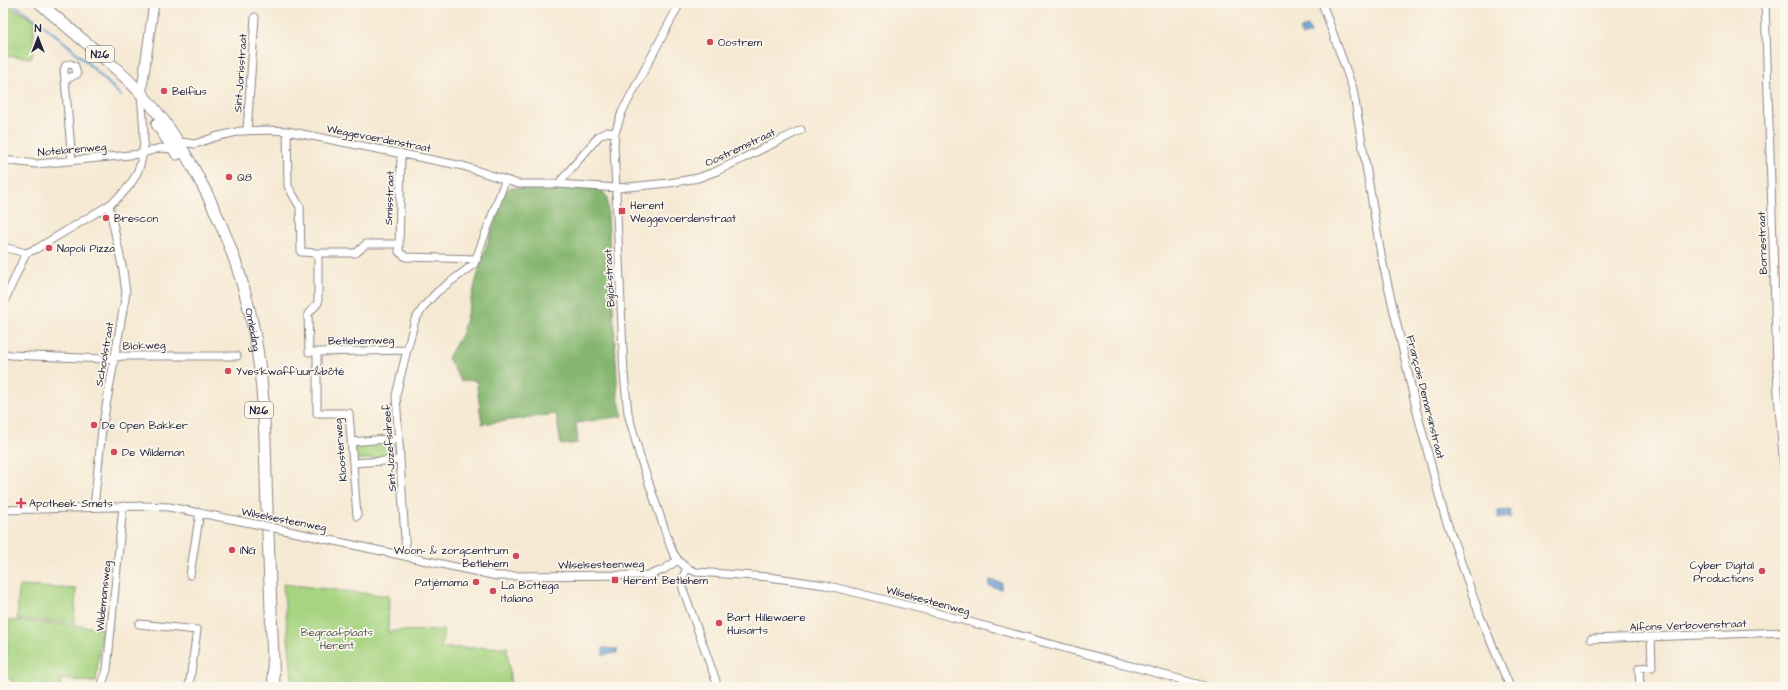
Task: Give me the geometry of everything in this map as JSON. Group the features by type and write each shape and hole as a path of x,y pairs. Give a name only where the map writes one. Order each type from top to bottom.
{"main road":[{"name":"Omleiding","path":"30,3 55,17"},
{"name":"Omleiding","path":"40,3 55,17 78,34 126,79 141,95 152,117 188,158 216,212 244,286 256,338 262,389 274,687"},
{"name":"Omleiding","path":"175,143 205,204 230,262 246,319 256,371 270,687"}],"street":[{"path":"3,247 26,253 36,249 109,205 119,198 130,185 140,167 144,154 141,95 154,3"},
{"name":"Bijlokstraat","path":"678,560 671,548 628,413 624,374 615,133 618,122 628,100 680,3"},
{"name":"François Demarsinstraat","path":"1322,3 1347,72 1355,104 1381,255 1417,412 1444,514 1480,616 1510,687"},
{"name":"Bornestraat","path":"1765,3 1778,394 1785,481"},
{"name":"Sint-Jorisstraat","path":"247,131 255,17"},
{"path":"65,80 72,161"},
{"name":"Oostremstraat","path":"616,188 669,183 698,178 717,171 801,130"},
{"name":"Weggevoerdenstraat","path":"195,144 215,137 247,131 288,132 462,166 518,184 558,184 616,188"},
{"path":"288,132 288,186 300,207 301,252 356,253 366,244 398,244 399,252 406,257 477,259"},
{"path":"558,184 599,136 607,132 615,133"},
{"path":"175,143 181,142 195,144 189,153 188,158"},
{"name":"Notelarenweg","path":"3,160 37,164 144,154 175,143"},
{"name":"Smisstraat","path":"398,244 401,153"},
{"name":"Sint-Jozefsdreef","path":"406,555 396,396 407,350 415,320 425,305 437,292 474,264 477,259 505,181"},
{"name":"Schoolstraat","path":"94,507 102,429 126,293 123,270 109,205"},
{"path":"3,304 26,253"},
{"path":"317,352 309,352 308,314 318,303 318,253"},
{"name":"Betlehemweg","path":"317,352 407,350"},
{"name":"Kloosterweg","path":"317,352 317,413 349,413 357,516"},
{"name":"Blokweg","path":"3,353 10,355 106,359 114,357 176,355 186,357 237,356"},
{"path":"352,442 399,438"},
{"path":"353,464 400,460"},
{"name":"Wilselsesteenweg","path":"3,510 123,506 169,507 200,512 406,555 480,573 519,577 649,575 663,570 678,560 687,568 696,572 769,577 825,585 922,609 1208,687"},
{"name":"Wildemansweg","path":"101,687 107,670 123,506"},
{"path":"190,575 200,512"},
{"path":"687,568 682,579 683,589 716,681"},
{"path":"139,624 197,630 189,687"},
{"name":"Alfons Verbovenstraat","path":"1591,639 1785,632"},
{"path":"1640,687 1639,668 1652,667 1651,637"}],"green space":[{"path":"3,3 35,20 32,58 3,56"},
{"path":"510,188 601,189 607,197 618,398 623,416 576,423 578,443 561,445 556,414 482,424 476,380 461,381 448,358 462,333 482,259 505,191"},
{"path":"393,441 394,457 355,460 354,444"},
{"name":"Begraafplaats Herent","path":"283,584 389,596 388,633 393,631 444,630 441,648 507,647 511,687 293,687"},
{"path":"19,586 76,589 74,623 17,619"},
{"path":"8,620 102,628 96,682 61,679 60,687 12,687 12,679 3,678 3,663 7,657"}],"water":[{"path":"1308,26 1311,33 1302,36 1299,30"},
{"path":"1510,510 1511,517 1498,518 1498,511"},
{"path":"990,580 1002,583 1001,589 989,586"},
{"path":"603,648 617,649 617,653 603,655"}],"waterway":[{"path":"11,3 69,46 121,96"}],"railway":[{"path":"732,687 871,687"}],"place":[{"name":"Oostrem","path":"710,42"},
{"name":"Belfius","path":"164,91"},
{"name":"Q8","path":"229,177"},
{"name":"Herent Weggevoerdenstraat","path":"622,211"},
{"name":"Brescon","path":"106,218"},
{"name":"Napoli Pizza","path":"49,248"},
{"name":"Yves'kwaff'uur&bôté","path":"228,371"},
{"name":"De Open Bakker","path":"94,425"},
{"name":"De Wildeman","path":"114,452"},
{"name":"Apotheek Smets","path":"21,503"},
{"name":"ING","path":"232,550"},
{"name":"Woon- & zorgcentrum Betlehem","path":"516,556"},
{"name":"Cyber Digital Productions","path":"1762,571"},
{"name":"Herent Betlehem","path":"615,580"},
{"name":"Patjémama","path":"476,582"},
{"name":"La Bottega Italiana","path":"493,591"},
{"name":"Bart Hillewaere Huisarts","path":"719,623"}]}
